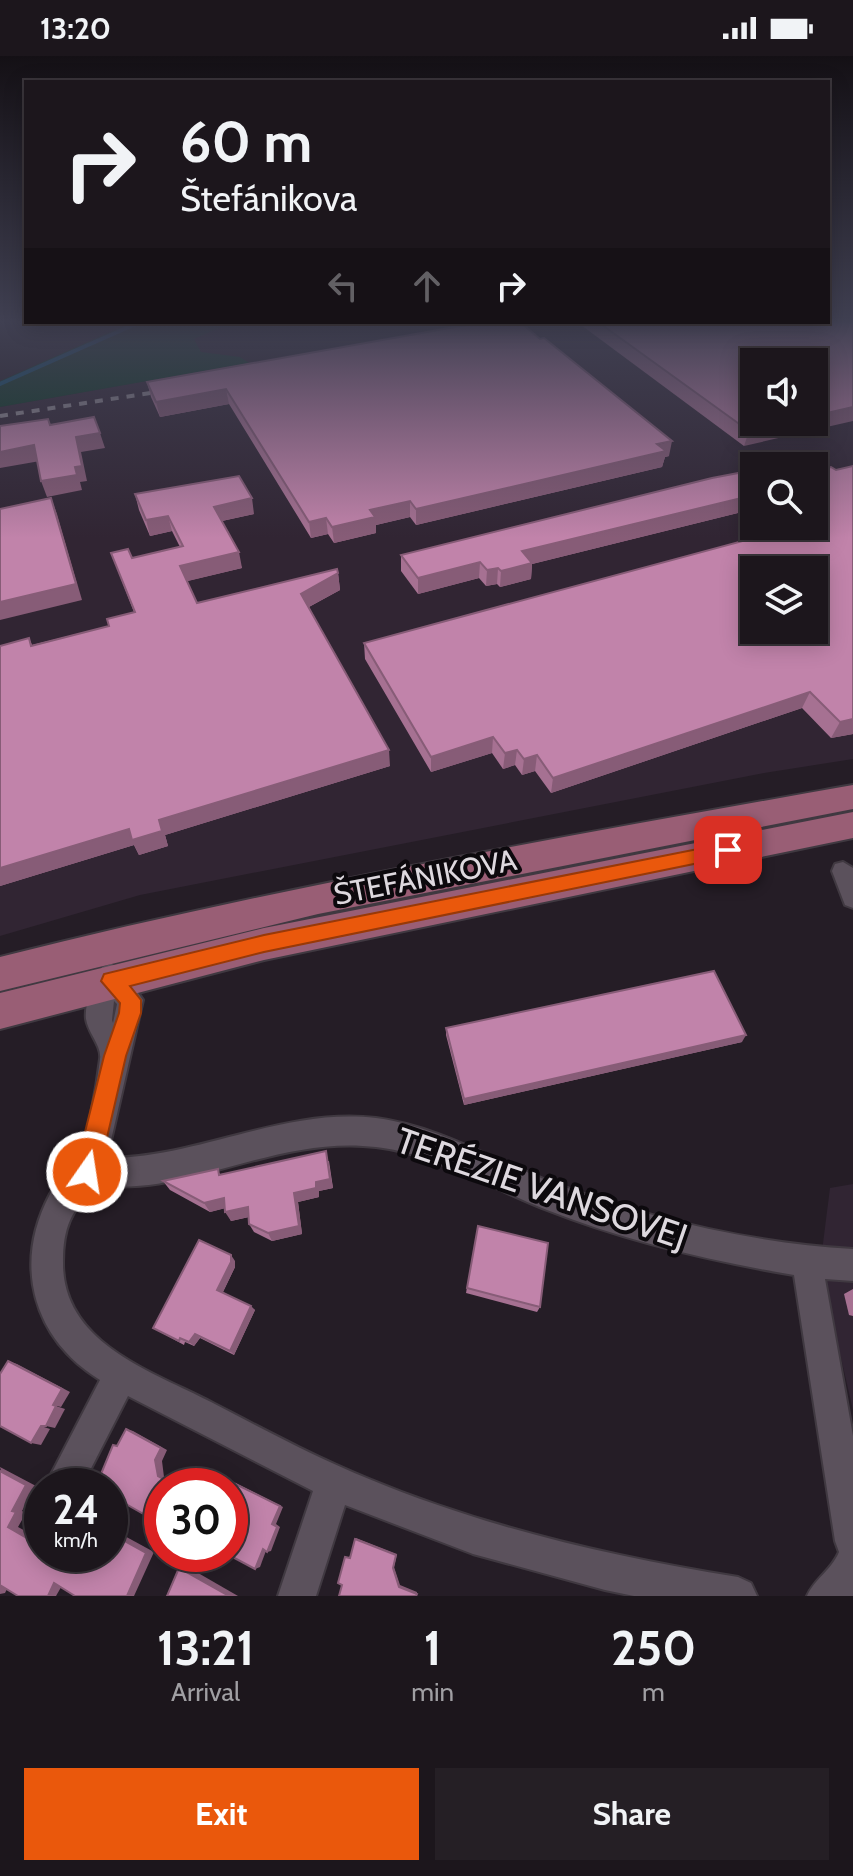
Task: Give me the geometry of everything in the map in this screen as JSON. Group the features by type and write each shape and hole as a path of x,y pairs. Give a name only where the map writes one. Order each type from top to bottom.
{"main road":[{"name":"ŠTEFÁNIKOVA","path":"0,1011 111,962 386,883 853,797"},
{"name":"ŠTEFÁNIKOVA","path":"0,974 264,944 853,825"}],"street":[{"path":"843,871 853,898"},
{"path":"111,962 99,1020 115,1056 87,1172 65,1196 53,1221 47,1268 49,1292 56,1315 72,1339 122,1372 247,1439 388,1505 483,1537 588,1567 738,1596"},
{"name":"TERÉZIE VANSOVEJ","path":"87,1172 121,1174 165,1169 286,1139 332,1132 377,1133 427,1145 597,1214 668,1235 807,1262 853,1265"},
{"path":"807,1262 853,1541"},
{"path":"72,1468 122,1372"},
{"path":"297,1596 334,1482"},
{"path":"826,1596 844,1584 853,1563"}],"shaded area":[{"path":"73,394 740,394 740,436 828,436 828,394 853,394 853,759 764,773 140,895 0,936 0,407"},
{"path":"853,1184 853,1410 820,1267 830,1188"}],"green space":[{"path":"0,394 74,394 0,407"}],"building":[{"path":"152,394 200,394 156,402"},
{"path":"229,394 613,394 672,441 657,444 666,451 416,509 410,501 370,510 375,517 332,527 326,518 309,522"},
{"path":"698,394 740,394 740,425"},
{"path":"828,394 853,394 853,407 828,413"},
{"path":"94,417 100,433 76,437 82,466 75,467 77,475 41,481 34,445 0,452 0,426 48,419 50,425"},
{"path":"853,466 853,719 840,722 810,692 553,778 537,755 524,759 517,750 505,753 493,737 431,757 364,643 746,540 828,540 828,468 836,470"},
{"path":"740,473 740,498 522,551 532,563 501,571 498,568 487,570 480,562 418,578 401,555"},
{"path":"239,476 252,498 214,507 239,552 180,566 197,603 337,569 338,573 301,594 389,750 159,820 162,831 132,840 129,829 0,868 0,646 29,638 31,646 109,626 107,619 135,612 111,553 128,549 132,558 183,546 168,516 146,520 135,494"},
{"path":"51,498 76,584 0,602 0,509"},
{"path":"714,971 746,1035 464,1099 446,1028"},
{"path":"326,1151 330,1179 316,1182 316,1188 294,1193 299,1226 268,1233 249,1224 248,1207 225,1212 224,1198 204,1203 163,1181 218,1169 219,1175"},
{"path":"478,1226 548,1243 540,1307 467,1288"},
{"path":"199,1240 231,1255 231,1262 217,1290 251,1306 230,1351 195,1334 189,1342 180,1338 179,1341 153,1328"},
{"path":"8,1361 62,1389 46,1426 41,1426 31,1443 0,1426 0,1374"},
{"path":"126,1429 161,1448 155,1460 156,1468 144,1468 144,1514 128,1505 128,1468 103,1468 113,1445 117,1446"},
{"path":"0,1471 24,1484 8,1527 24,1536 24,1572 128,1572 128,1543 144,1552 127,1596 75,1596 54,1583 48,1596 18,1596 0,1585"},
{"path":"248,1490 280,1506 272,1524 277,1527 267,1552 263,1549 255,1569 248,1565"},
{"path":"355,1539 396,1555 393,1568 399,1587 416,1596 339,1596 342,1585 338,1583 345,1557 350,1558"},
{"path":"177,1572 186,1572 229,1596 167,1596"}],"railway":[{"path":"0,416 145,394"}],"route":[{"path":"87,1172 115,1056 130,1013 130,1000 112,981 264,944 728,850"}]}
